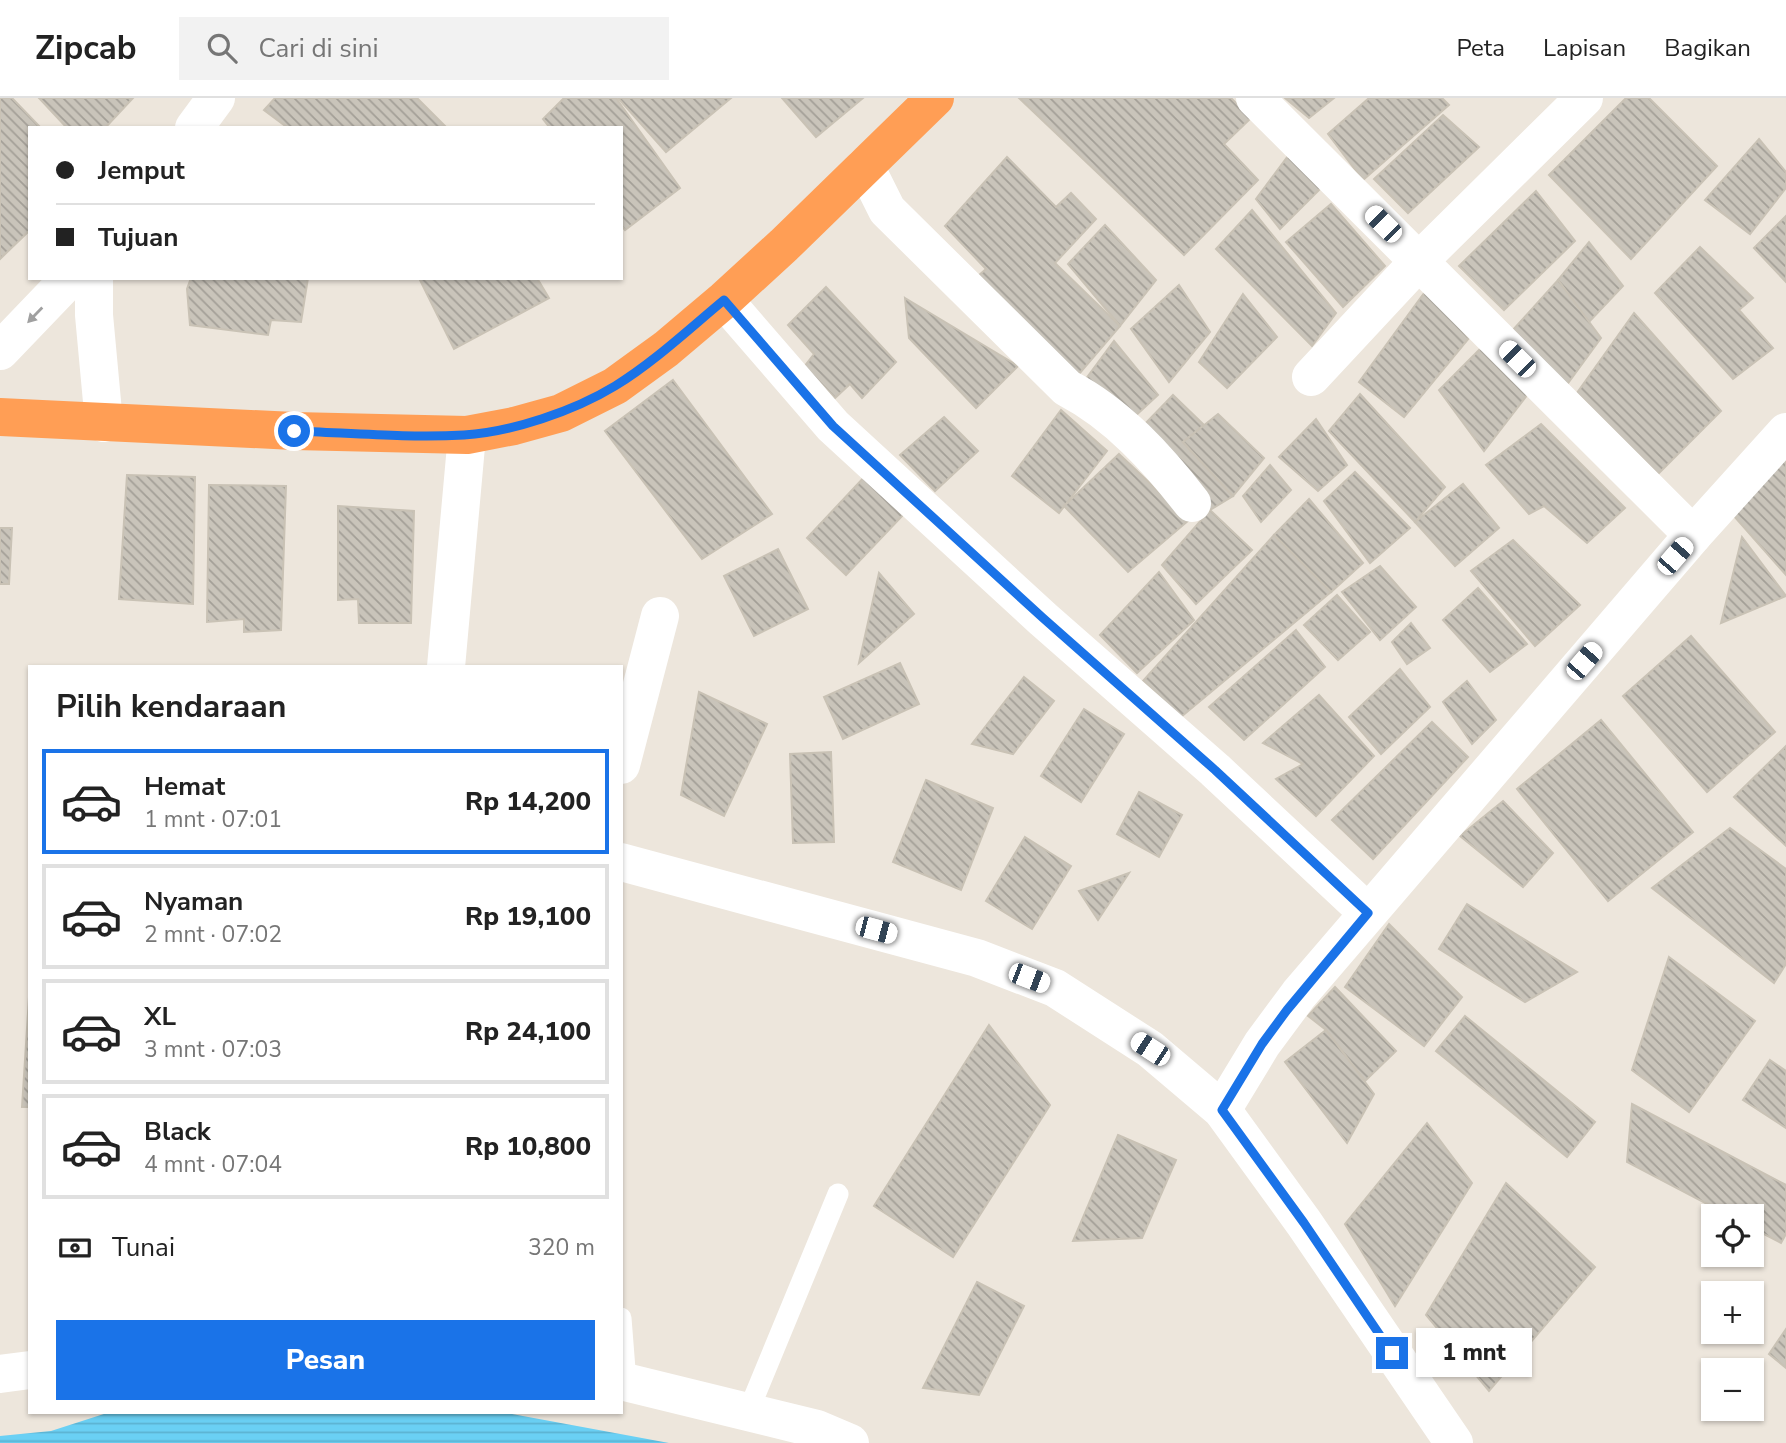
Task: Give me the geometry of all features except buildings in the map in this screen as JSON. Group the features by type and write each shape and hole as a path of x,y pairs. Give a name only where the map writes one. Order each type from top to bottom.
{"highway":[{"path":"0,417 390,435 467,435 514,426 561,412 615,386 666,349 785,245 935,98"}],"street":[{"path":"195,126 216,98"},
{"path":"1255,98 1693,535"},
{"path":"1311,377 1420,261 1584,98"},
{"path":"865,166 887,210 1068,388 1091,400 1162,464 1192,503"},
{"path":"0,351 68,280"},
{"path":"94,280 94,315 104,422"},
{"path":"724,300 833,426 1043,618 1215,770 1368,913"},
{"path":"1222,1110 1262,1044 1299,993 1693,535 1786,432"},
{"path":"446,665 467,435"},
{"path":"623,757 660,616"},
{"path":"623,863 977,958 1055,988 1150,1049 1222,1110 1304,1223 1454,1443"},
{"path":"0,1374 28,1370"},
{"path":"624,1382 817,1429 850,1443"}],"lane":[{"path":"748,1412 838,1194"},
{"path":"623,1361 624,1382"}],"water":[{"path":"104,1414 512,1414 669,1443 0,1443 0,1436 51,1431"}],"route":[{"path":"294,431 467,435 514,426 561,412 615,386 666,349 724,300 833,426 1043,618 1215,770 1368,913 1299,993 1262,1044 1222,1110 1304,1223 1392,1353"}]}
